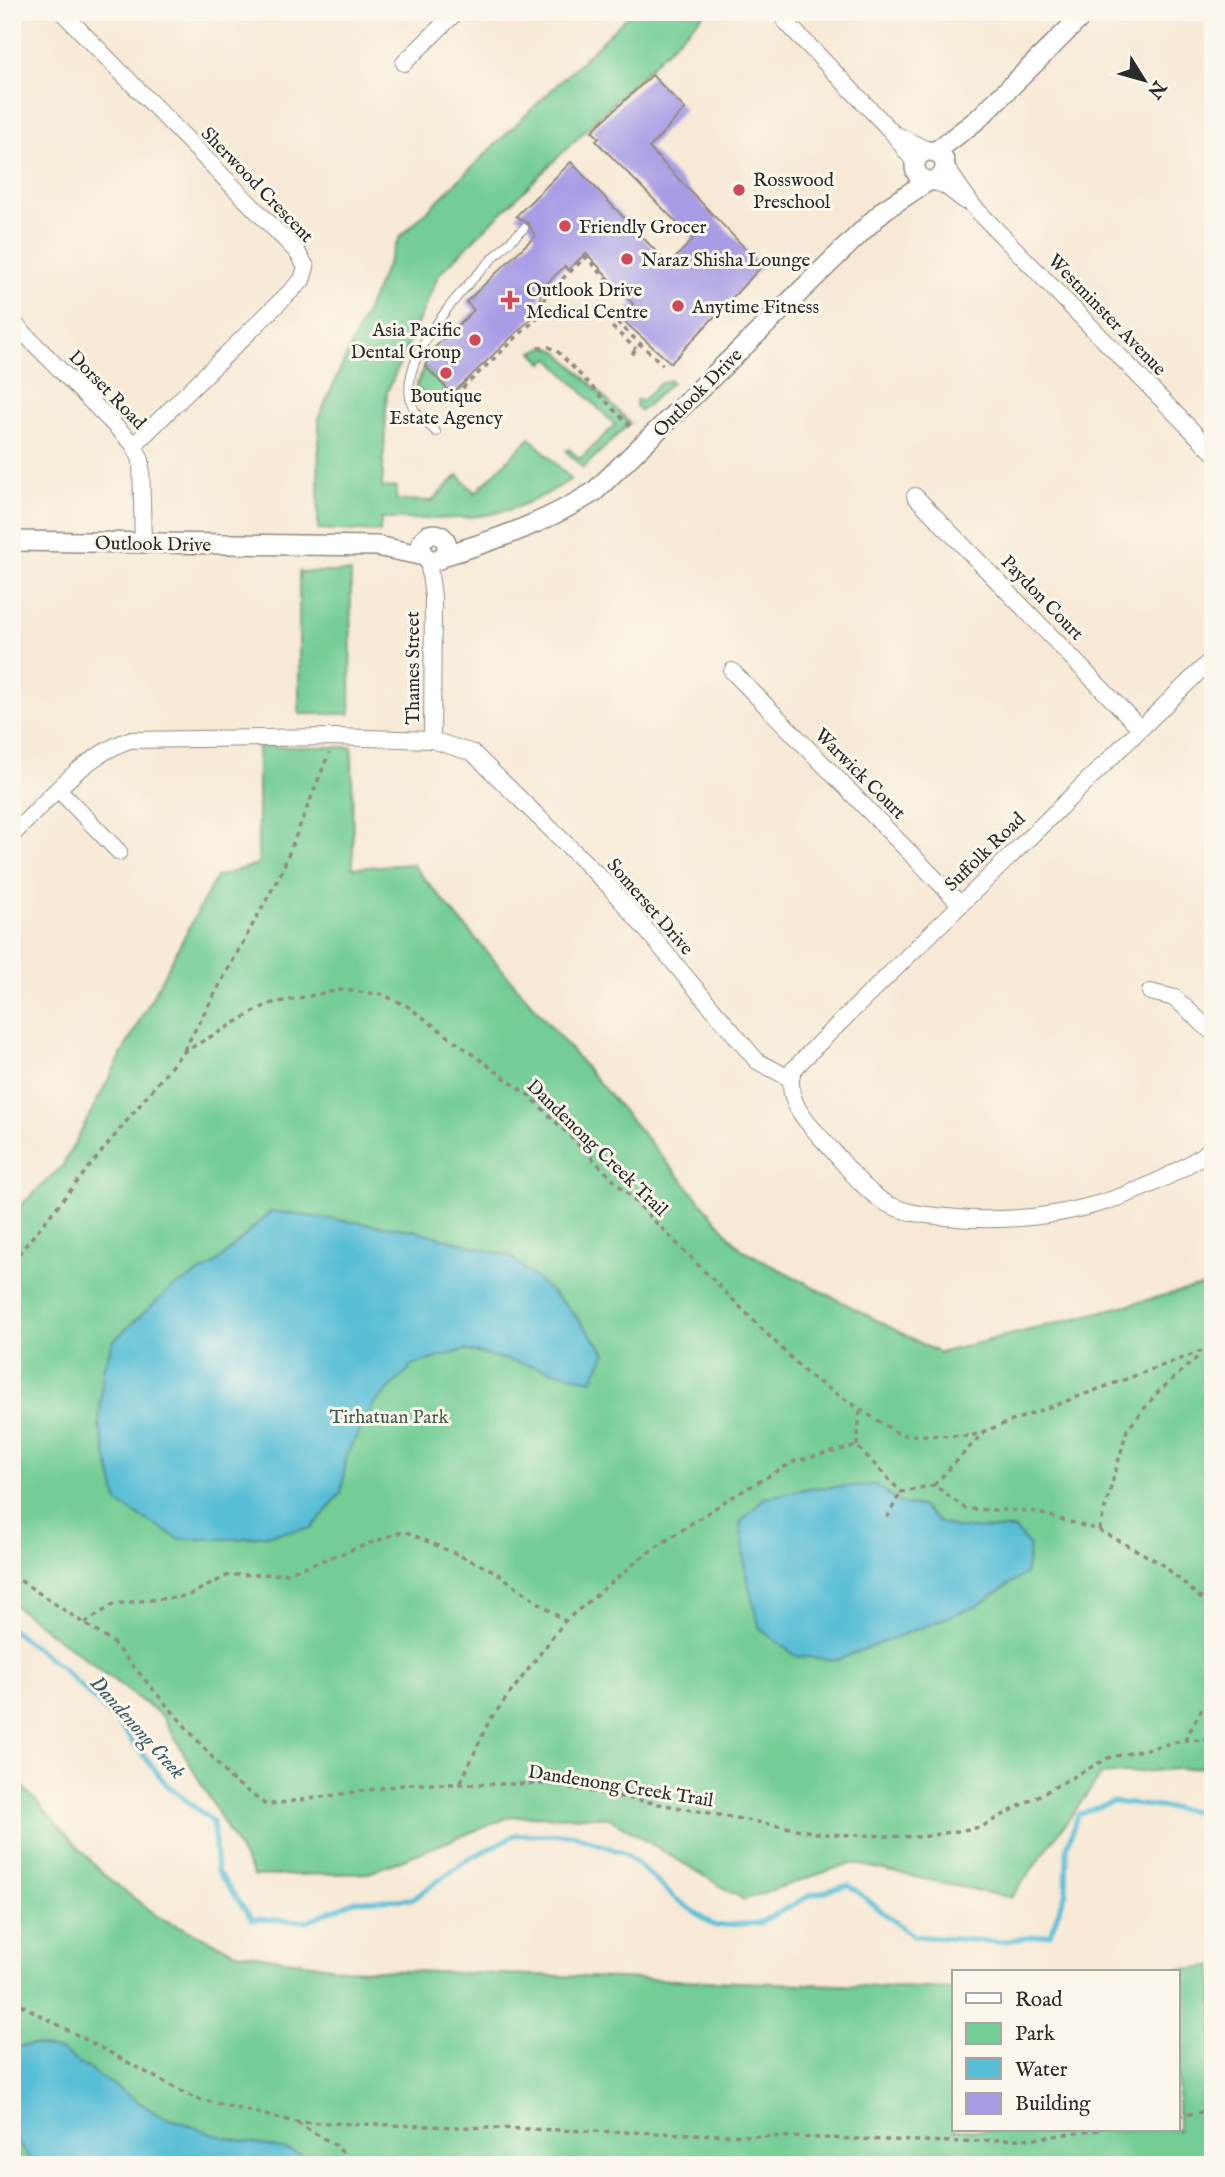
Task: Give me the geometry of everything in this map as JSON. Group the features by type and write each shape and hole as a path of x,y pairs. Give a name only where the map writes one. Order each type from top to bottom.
{"street":[{"name":"Sherwood Crescent","path":"62,12 296,253 306,267 302,281 134,445"},
{"path":"404,63 456,12"},
{"name":"Outlook Drive","path":"12,541 377,546 434,551 488,542 520,532 557,515 594,492 1086,12"},
{"path":"785,21 892,132 930,165"},
{"name":"Westminster Avenue","path":"930,165 1213,452"},
{"name":"Dorset Road","path":"12,321 134,445 141,460 143,543"},
{"name":"Paydon Court","path":"915,496 1140,728"},
{"name":"Thames Street","path":"432,740 434,551"},
{"name":"Suffolk Road","path":"791,1079 793,1070 819,1042 1213,658"},
{"name":"Warwick Court","path":"732,671 960,904"},
{"name":"Somerset Drive","path":"12,835 88,761 129,740 333,737 432,740 473,752 609,886 757,1061 791,1079"},
{"path":"58,790 119,852"},
{"path":"1150,992 1175,998 1213,1032"},
{"path":"791,1079 790,1091 799,1112 863,1186 883,1201 918,1214 996,1219 1085,1208 1154,1182 1213,1148"}],"lane":[{"path":"436,432 414,409 409,378 449,304 470,279 524,228"}],"path":[{"path":"454,402 451,399 522,335 537,318 546,294 586,257 623,297"},
{"path":"617,322 643,342 663,365"},
{"path":"612,327 636,349"},
{"path":"632,354 643,342"},
{"path":"538,348 549,347 557,351 631,426"},
{"path":"182,1053 281,873 333,737"},
{"name":"Dandenong Creek Trail","path":"12,1262 182,1053 268,1004 341,990 380,994 406,1005 532,1098 809,1376 900,1435 971,1436 1213,1348"},
{"path":"1099,1530 1127,1430 1157,1393 1202,1354"},
{"path":"856,1446 860,1409"},
{"path":"887,1518 901,1492 934,1485 985,1432"},
{"path":"856,1446 901,1492"},
{"path":"461,1782 489,1721 565,1621 646,1554 727,1500 795,1461 856,1446"},
{"path":"934,1485 966,1509 1031,1511 1099,1530 1162,1564 1213,1609"},
{"path":"85,1623 114,1604 187,1596 229,1575 284,1574 404,1531 494,1571 565,1621"},
{"name":"Dandenong Creek Trail","path":"12,1575 112,1642 231,1779 266,1805 410,1784 550,1784 823,1834 921,1837 981,1827 1108,1758 1185,1740 1213,1741"},
{"path":"1185,1740 1213,1688"},
{"path":"12,2000 194,2098 295,2122 954,2142 1038,2138 1084,2132"},
{"path":"1180,2116 1213,2109"},
{"path":"295,2122 335,2145 355,2165"}],"green space":[{"path":"632,12 706,12 439,274 387,392 382,488 397,487 396,500 432,501 458,475 475,493 530,438 571,479 524,505 502,512 457,518 381,519 380,532 318,529 319,417 399,238"},
{"path":"545,346 558,351 630,423 583,468 566,451 569,449 580,459 615,425 549,358 543,363 533,352"},
{"path":"425,366 447,389 433,403 416,386"},
{"path":"670,380 672,382 641,411 636,406 636,400 642,401 659,384"},
{"path":"299,572 351,572 350,714 299,714"},
{"name":"Tirhatuan Park","path":"258,747 352,747 353,868 412,864 741,1249 939,1353 1213,1283 1213,1766 1101,1775 1011,1898 851,1863 744,1900 607,1817 512,1816 369,1873 254,1876 163,1717 12,1604 12,1214 63,1165 216,877 258,864"},
{"path":"12,1775 103,1874 158,1917 236,1952 342,1969 952,1989 952,2132 1180,2132 1180,1970 1168,1970 1213,1966 1213,2165 12,2165"}],"water":[{"path":"271,1211 413,1230 511,1257 568,1307 606,1353 592,1380 465,1350 413,1365 374,1404 347,1454 341,1493 312,1528 238,1539 179,1539 118,1503 99,1425 103,1368 114,1340 169,1290 215,1264"},
{"path":"875,1485 904,1505 921,1506 936,1520 955,1528 1015,1529 1030,1547 1025,1574 977,1606 837,1660 796,1656 760,1629 747,1579 740,1523 764,1498 809,1488"},
{"path":"34,2045 61,2051 159,2115 223,2137 291,2151 330,2165 35,2165 12,2136 12,2047"}],"building":[{"path":"652,75 685,109 649,148 762,266 671,363 620,318 633,304 586,253 568,270 565,266 544,286 534,316 452,394 425,366 435,347 474,310 466,302 535,236 528,223 516,216 571,162 669,265 693,239 596,141 599,138 592,131"}],"waterway":[{"name":"Dandenong Creek","path":"12,1630 61,1667 115,1720 167,1785 213,1822 217,1871 252,1919 307,1921 355,1901 413,1899 465,1861 515,1835 572,1834 626,1854 676,1899 715,1926 759,1923 811,1895 849,1885 913,1936 1000,1942 1050,1934 1066,1892 1067,1847 1078,1814 1113,1802 1196,1811 1213,1795"}],"place":[{"name":"Rosswood Preschool","path":"739,190"},
{"name":"Friendly Grocer","path":"565,226"},
{"name":"Naraz Shisha Lounge","path":"627,259"},
{"name":"Outlook Drive Medical Centre","path":"510,300"},
{"name":"Anytime Fitness","path":"678,306"},
{"name":"Asia Pacific Dental Group","path":"475,340"},
{"name":"Boutique Estate Agency","path":"446,373"}]}
